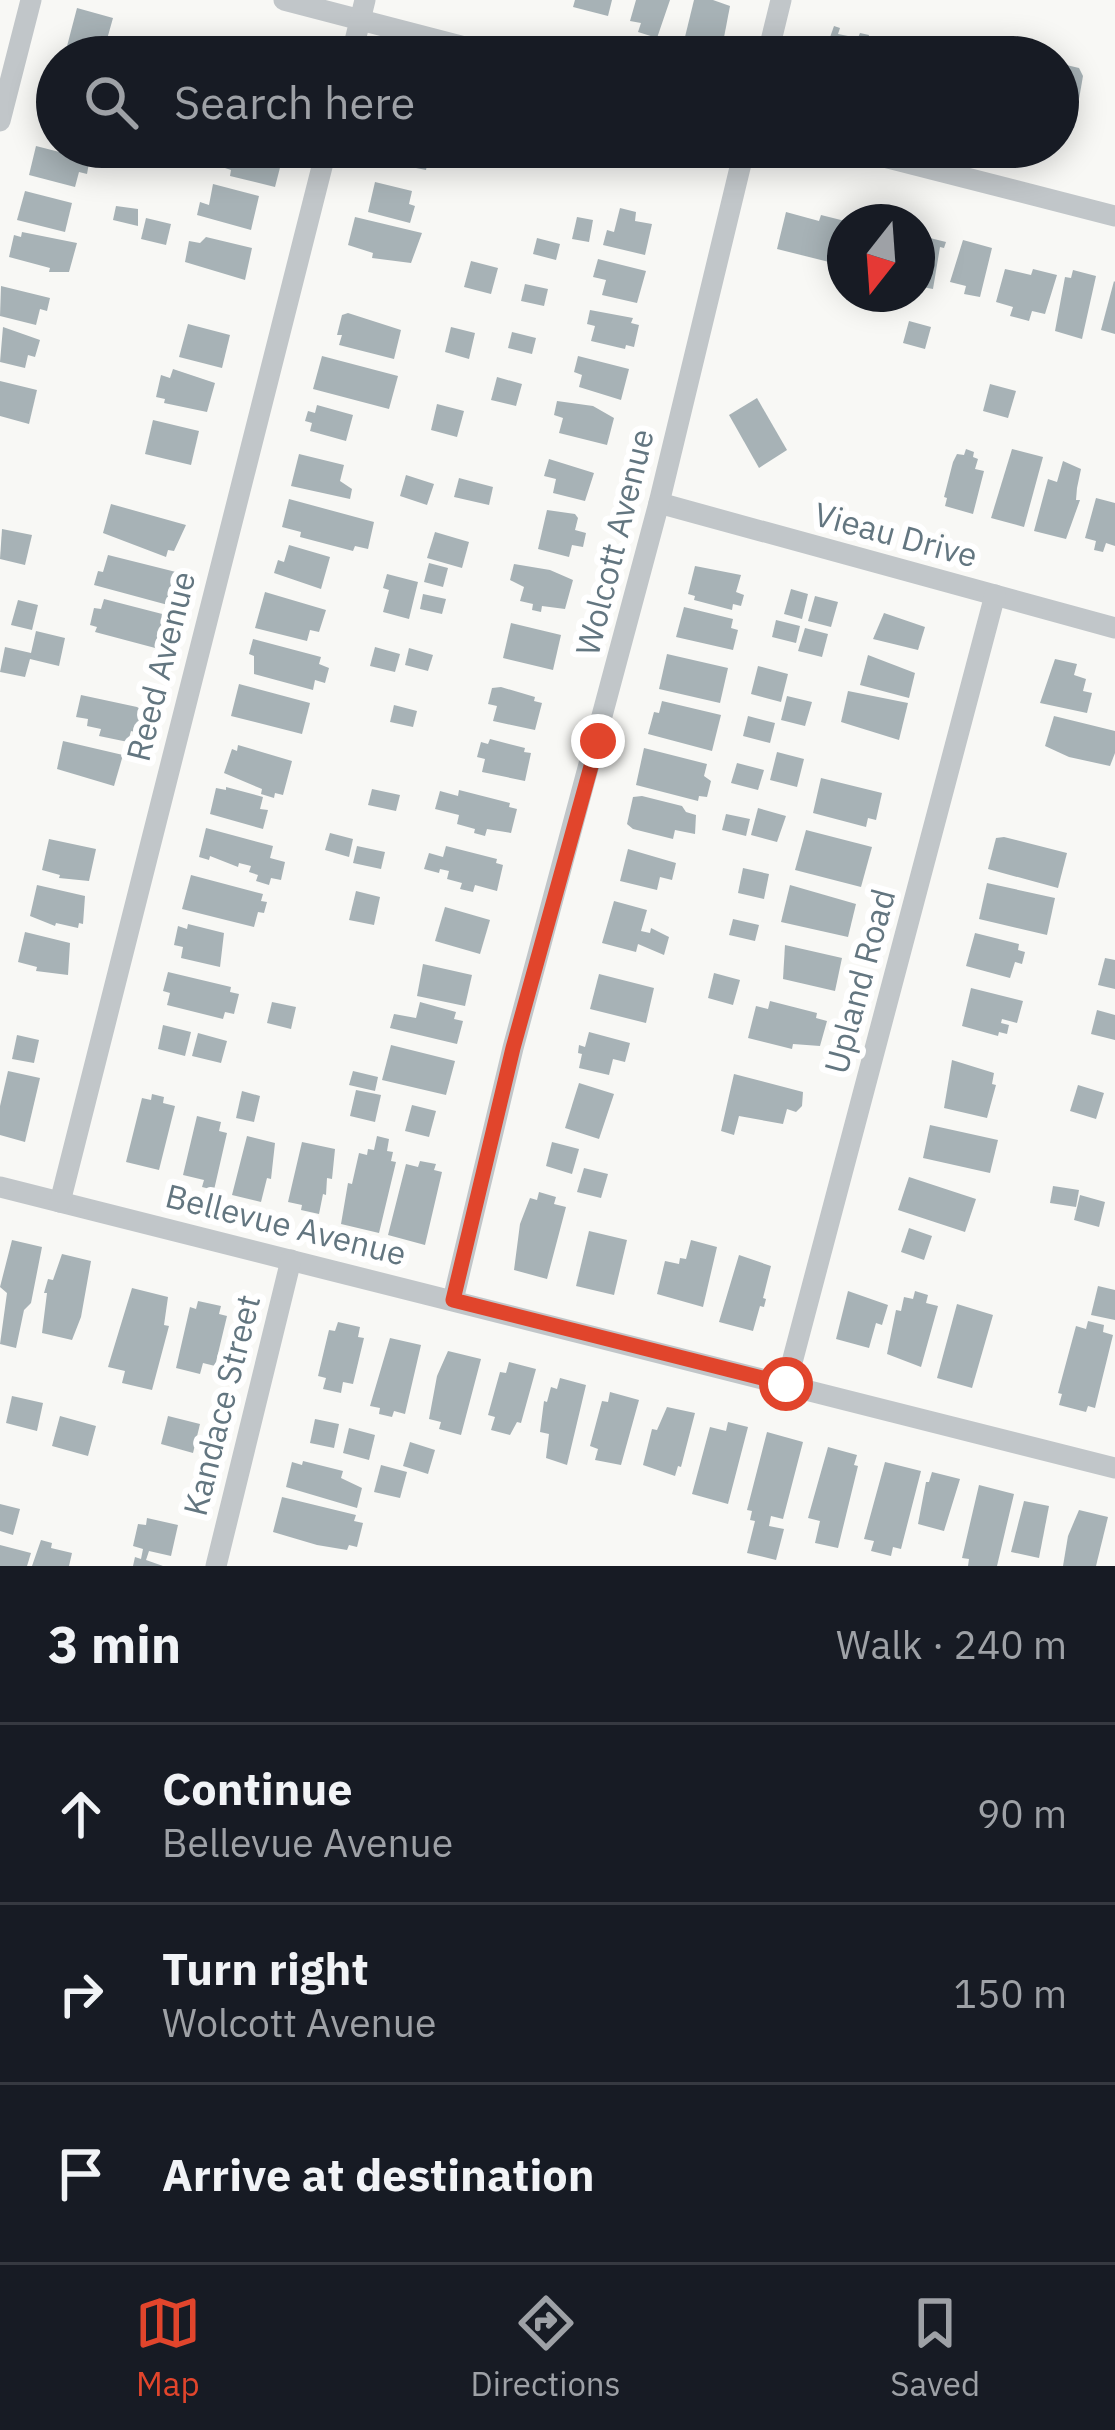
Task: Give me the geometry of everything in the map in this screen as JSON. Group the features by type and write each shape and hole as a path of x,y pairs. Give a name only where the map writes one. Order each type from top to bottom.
{"street":[{"path":"0,121 31,0"},
{"path":"284,0 363,10 440,36"},
{"path":"773,36 782,0"},
{"name":"Reed Avenue","path":"60,1202 322,168"},
{"name":"Wolcott Avenue","path":"453,1300 513,1048 659,503 740,168"},
{"path":"927,168 1115,216"},
{"name":"Vieau Drive","path":"659,503 1115,628"},
{"name":"Upland Road","path":"786,1384 995,595"},
{"name":"Bellevue Avenue","path":"0,1186 1115,1468"},
{"name":"Kandace Street","path":"216,1566 291,1260"}],"building":[{"path":"575,0 612,0 608,16 573,7"},
{"path":"636,0 670,0 658,36 638,32 641,23 630,21"},
{"path":"694,0 730,6 724,36 685,36"},
{"path":"77,8 113,18 108,36 70,36"},
{"path":"36,146 36,168 88,168 87,174 79,172 75,187 29,175"},
{"path":"225,168 280,168 275,187 230,176 231,170"},
{"path":"375,182 412,191 409,204 415,206 410,223 368,212"},
{"path":"213,184 259,196 251,230 197,215 200,202 209,205"},
{"path":"25,191 72,203 65,232 17,220"},
{"path":"116,206 138,209 138,226 113,220"},
{"path":"620,208 636,212 635,221 652,224 645,255 603,245 607,230 614,232"},
{"path":"786,212 819,221 821,215 827,216 827,262 777,249"},
{"path":"355,217 422,233 411,263 372,258 373,253 348,245"},
{"path":"577,217 593,220 589,242 572,239"},
{"path":"146,218 171,224 166,245 141,239"},
{"path":"22,232 77,243 69,272 49,272 50,268 9,257 14,235 21,237"},
{"path":"206,237 252,248 245,280 185,262 189,241 200,243"},
{"path":"537,238 560,244 556,260 533,254"},
{"path":"935,239 946,242 940,247 935,277"},
{"path":"963,240 992,248 980,297 964,294 966,286 950,282"},
{"path":"598,259 646,271 637,303 602,295 606,280 593,277"},
{"path":"471,261 498,268 491,294 464,287"},
{"path":"1005,269 1057,275 1045,314 1032,311 1029,321 1010,316 1013,307 996,302"},
{"path":"1073,270 1096,276 1082,339 1055,331 1065,277 1071,278"},
{"path":"1115,282 1115,334 1101,330"},
{"path":"525,284 548,289 544,306 521,301"},
{"path":"1,286 50,298 47,311 40,309 36,325 0,316"},
{"path":"590,310 633,318 631,323 639,325 634,347 591,341 595,326 587,324"},
{"path":"342,315 401,330 394,359 339,345"},
{"path":"909,321 931,327 925,349 903,343"},
{"path":"188,324 230,335 222,368 179,357"},
{"path":"3,327 40,340 35,357 28,355 25,368 0,362"},
{"path":"451,327 475,333 469,359 445,352"},
{"path":"512,332 536,338 532,354 508,348"},
{"path":"322,356 398,376 389,409 313,389"},
{"path":"578,356 629,369 621,400 579,387 582,375 574,372"},
{"path":"173,369 215,383 207,412 156,397 161,375 170,378"},
{"path":"497,377 522,384 516,406 491,400"},
{"path":"0,381 37,390 29,424 0,416"},
{"path":"990,384 1016,391 1008,418 983,411"},
{"path":"757,398 787,450 759,468 729,415"},
{"path":"557,401 593,406 614,418 607,445 559,433 563,418 554,415"},
{"path":"437,404 464,411 457,437 431,430"},
{"path":"317,405 353,415 346,441 310,431 312,423 305,421"},
{"path":"153,420 199,431 191,465 145,454"},
{"path":"966,449 978,459 975,469 984,471 973,514 945,506 944,497 953,462"},
{"path":"1012,449 1043,457 1024,527 991,518"},
{"path":"299,454 344,465 340,481 352,489 350,499 291,486"},
{"path":"549,459 594,473 585,501 553,493 556,479 544,476"},
{"path":"1063,461 1081,469 1076,500 1080,500 1066,539 1034,531 1048,479 1057,482"},
{"path":"406,475 434,484 427,505 400,496"},
{"path":"459,478 493,487 489,505 454,497"},
{"path":"1096,498 1115,503 1115,546 1106,543 1103,552 1094,550 1096,541 1085,538"},
{"path":"289,499 374,522 368,549 355,546 353,551 300,537 301,532 282,527"},
{"path":"111,504 186,525 174,551 168,550 166,557 103,533"},
{"path":"547,510 575,514 575,530 586,533 583,547 572,545 569,557 538,549"},
{"path":"2,529 32,535 25,565 0,559"},
{"path":"435,532 469,542 462,568 427,558"},
{"path":"289,545 330,557 321,589 274,573 278,560 284,562"},
{"path":"108,555 176,572 168,605 94,585"},
{"path":"429,563 448,568 443,587 424,582"},
{"path":"514,564 550,570 573,580 565,609 542,606 541,612 520,601 524,587 510,580"},
{"path":"695,566 741,575 736,592 744,595 741,606 733,604 732,610 694,600 688,594"},
{"path":"387,574 418,582 409,619 383,612 389,590 383,588"},
{"path":"791,589 808,594 802,619 784,614"},
{"path":"265,592 326,610 319,632 310,630 307,641 255,628"},
{"path":"423,594 446,599 442,614 420,609"},
{"path":"815,596 838,602 831,627 808,621"},
{"path":"104,599 170,616 159,649 95,632 97,627 90,625 94,608 101,609"},
{"path":"18,600 38,605 32,630 11,625"},
{"path":"684,607 733,619 731,628 738,630 733,650 676,637"},
{"path":"884,613 925,627 918,650 873,639"},
{"path":"776,620 800,626 796,643 772,637"},
{"path":"511,623 561,635 553,670 503,658"},
{"path":"805,628 828,634 822,657 798,651"},
{"path":"36,631 65,638 59,666 30,659 25,677 0,672 5,647 31,653"},
{"path":"253,639 321,657 319,664 329,668 325,683 315,680 313,690 254,674 254,656 249,654"},
{"path":"375,647 400,654 395,672 370,666"},
{"path":"409,648 433,655 428,671 405,665"},
{"path":"667,654 728,668 720,703 659,689"},
{"path":"868,655 915,673 909,698 860,685"},
{"path":"1055,659 1077,664 1074,675 1086,679 1083,691 1092,693 1087,713 1040,703"},
{"path":"758,666 788,674 781,702 751,694"},
{"path":"239,684 310,703 302,734 231,716"},
{"path":"492,688 542,703 535,730 493,721 497,706 488,704"},
{"path":"848,691 908,703 899,740 841,722"},
{"path":"81,695 143,711 138,733 131,731 128,742 99,736 101,729 76,717"},
{"path":"787,696 812,702 805,726 781,720"},
{"path":"662,701 721,715 712,751 648,734"},
{"path":"394,705 417,711 413,727 390,722"},
{"path":"748,716 775,723 770,743 743,736"},
{"path":"1054,716 1115,731 1110,766 1045,746"},
{"path":"490,739 531,753 525,781 482,772 485,759 477,757 481,742 488,744"},
{"path":"63,741 123,755 114,786 57,769"},
{"path":"238,745 292,761 283,795 261,794 262,789 224,773"},
{"path":"644,748 707,764 704,776 711,781 707,797 699,796 698,801 636,785"},
{"path":"777,752 804,759 797,787 770,780"},
{"path":"737,763 764,770 758,790 731,783"},
{"path":"821,778 882,793 876,820 868,818 866,827 813,813"},
{"path":"216,788 263,797 260,809 268,810 263,829 210,814"},
{"path":"372,789 400,795 396,811 368,805"},
{"path":"459,790 510,803 509,807 517,809 511,833 487,829 485,836 474,833 475,829 457,824 459,815 435,809 440,791 458,796"},
{"path":"633,797 682,806 696,815 695,834 675,830 673,839 633,829 627,824"},
{"path":"758,808 786,816 777,842 751,835"},
{"path":"726,814 750,819 746,836 722,830"},
{"path":"206,828 273,846 270,858 285,862 281,880 271,878 269,885 256,881 258,875 249,872 251,866 199,857"},
{"path":"806,830 872,847 861,887 795,870"},
{"path":"330,833 353,839 349,857 325,850"},
{"path":"996,838 1067,853 1058,888 988,869"},
{"path":"49,839 96,849 89,881 59,878 42,870"},
{"path":"357,846 385,852 381,869 353,863"},
{"path":"446,846 497,859 503,865 497,891 475,885 473,892 460,889 462,883 447,879 449,871 424,869 429,853 443,857"},
{"path":"628,849 676,863 672,880 660,877 657,890 620,881"},
{"path":"743,868 769,874 764,899 738,893"},
{"path":"191,875 263,894 264,913 258,912 254,927 182,909"},
{"path":"987,883 1055,898 1047,935 979,919"},
{"path":"37,885 85,896 83,924 78,928 55,926 30,916"},
{"path":"790,885 856,904 848,937 781,922"},
{"path":"356,891 380,897 374,925 349,920"},
{"path":"614,901 647,910 641,931 650,933 651,928 669,937 664,955 638,944 636,952 602,943"},
{"path":"445,907 490,920 480,954 435,941"},
{"path":"733,919 759,925 755,941 729,935"},
{"path":"188,924 224,933 220,967 181,958 183,947 174,945 178,926 187,929"},
{"path":"25,932 70,943 68,975 36,971 37,967 18,962"},
{"path":"975,933 1019,944 1018,950 1025,952 1022,964 1015,962 1010,978 966,966"},
{"path":"785,945 842,958 835,991 783,979"},
{"path":"1105,958 1115,960 1115,989 1098,985"},
{"path":"423,964 472,975 465,1006 417,996"},
{"path":"168,972 231,987 230,992 239,994 234,1014 225,1012 223,1019 167,1005 170,993 163,991"},
{"path":"714,973 740,980 733,1005 708,998"},
{"path":"599,974 654,988 646,1023 590,1009"},
{"path":"971,988 1023,1001 1017,1023 1002,1019 1001,1023 1009,1025 1007,1034 962,1026"},
{"path":"770,1001 817,1013 816,1018 827,1021 820,1046 793,1044 792,1049 748,1038 756,1006 768,1009"},
{"path":"272,1002 296,1007 291,1029 267,1023"},
{"path":"420,1002 456,1012 454,1019 463,1021 457,1044 390,1028 394,1014 416,1018"},
{"path":"1097,1010 1115,1015 1115,1040 1091,1034"},
{"path":"163,1025 191,1032 185,1056 158,1049"},
{"path":"589,1032 630,1043 625,1062 613,1059 609,1075 579,1068 579,1045 585,1047"},
{"path":"198,1033 227,1041 221,1063 192,1056"},
{"path":"17,1035 39,1040 34,1063 12,1059"},
{"path":"391,1045 455,1061 446,1095 382,1080"},
{"path":"952,1060 994,1073 992,1084 996,1085 987,1118 944,1108"},
{"path":"8,1071 40,1078 25,1142 0,1135"},
{"path":"353,1071 378,1077 375,1091 349,1085"},
{"path":"734,1074 803,1092 802,1106 796,1112 787,1109 783,1124 739,1116 734,1135 721,1131"},
{"path":"579,1083 614,1094 599,1139 565,1128"},
{"path":"1078,1085 1104,1093 1096,1119 1070,1111"},
{"path":"356,1090 381,1095 375,1122 350,1116"},
{"path":"242,1091 260,1096 254,1122 236,1118"},
{"path":"152,1094 175,1106 159,1170 126,1162 142,1098 151,1100"},
{"path":"412,1105 436,1111 429,1137 405,1131"},
{"path":"197,1116 221,1122 219,1131 227,1133 214,1190 202,1187 204,1180 183,1175"},
{"path":"930,1125 998,1140 990,1173 923,1158"},
{"path":"247,1136 275,1143 271,1179 267,1178 261,1202 232,1195"},
{"path":"377,1136 389,1139 387,1151 393,1152 391,1161 396,1162 379,1233 341,1224 359,1153 374,1150"},
{"path":"302,1142 335,1149 332,1179 327,1178 319,1214 288,1202"},
{"path":"552,1142 579,1149 572,1174 546,1166"},
{"path":"420,1161 436,1164 434,1170 442,1172 425,1245 388,1235 406,1164 418,1167"},
{"path":"584,1168 608,1174 601,1198 577,1192"},
{"path":"909,1177 976,1199 965,1232 898,1210"},
{"path":"1053,1186 1079,1190 1076,1207 1050,1203"},
{"path":"539,1192 556,1197 554,1204 566,1207 547,1279 514,1270 520,1224 530,1198 537,1200"},
{"path":"1080,1195 1105,1202 1099,1227 1074,1220"},
{"path":"909,1228 932,1236 924,1260 901,1252"},
{"path":"589,1231 627,1240 614,1295 576,1286"},
{"path":"12,1240 42,1247 16,1348 0,1344 7,1293 0,1287"},
{"path":"691,1240 717,1247 703,1307 657,1294 665,1261 679,1264 680,1258 686,1259"},
{"path":"62,1254 91,1261 72,1340 42,1333 44,1293"},
{"path":"739,1255 771,1266 764,1307 760,1306 753,1331 719,1322"},
{"path":"1098,1286 1115,1290 1115,1320 1091,1315"},
{"path":"132,1288 168,1297 164,1325 169,1326 152,1390 122,1383 125,1371 108,1367"},
{"path":"848,1291 888,1305 882,1325 876,1323 869,1348 836,1339"},
{"path":"915,1291 928,1295 926,1303 938,1306 921,1367 887,1354 896,1310 901,1311 904,1297 913,1299"},
{"path":"198,1301 221,1306 219,1314 227,1316 215,1366 203,1363 200,1374 176,1368 190,1307 196,1309"},
{"path":"957,1304 993,1315 972,1388 937,1378"},
{"path":"1088,1321 1104,1325 1103,1332 1113,1335 1095,1408 1088,1406 1086,1412 1059,1405 1062,1394 1058,1393 1076,1326 1086,1329"},
{"path":"338,1322 360,1327 358,1337 364,1338 353,1384 343,1382 341,1393 323,1389 326,1378 318,1376 329,1330 335,1331"},
{"path":"390,1338 421,1345 405,1414 394,1411 392,1417 370,1406"},
{"path":"448,1351 481,1359 461,1435 439,1429 441,1422 429,1419 437,1376"},
{"path":"509,1362 536,1369 521,1423 517,1422 510,1435 491,1430 495,1417 488,1415 500,1372 506,1373"},
{"path":"560,1378 586,1385 567,1465 546,1458 549,1434 540,1432 544,1401 551,1387 557,1389"},
{"path":"610,1392 639,1400 621,1465 595,1460 598,1449 590,1446 602,1401 608,1402"},
{"path":"12,1396 43,1403 37,1431 6,1423"},
{"path":"667,1407 695,1413 675,1476 643,1465 652,1429 657,1430"},
{"path":"60,1416 96,1426 88,1456 52,1446"},
{"path":"168,1416 200,1424 193,1453 161,1444"},
{"path":"315,1419 339,1424 334,1448 310,1443"},
{"path":"728,1422 748,1427 728,1504 692,1494 710,1427 726,1431"},
{"path":"349,1428 375,1435 369,1460 343,1453"},
{"path":"767,1432 803,1442 783,1519 771,1516 769,1526 784,1529 776,1560 747,1553 755,1521 747,1510"},
{"path":"410,1442 435,1450 428,1474 403,1466"},
{"path":"828,1447 857,1455 838,1548 815,1543 820,1521 808,1518"},
{"path":"303,1461 343,1471 341,1478 362,1488 357,1508 286,1487 292,1462 302,1465"},
{"path":"885,1462 921,1471 901,1549 893,1547 891,1556 871,1551 874,1541 864,1539"},
{"path":"381,1465 407,1472 400,1498 374,1492"},
{"path":"932,1472 960,1479 944,1531 918,1524"},
{"path":"979,1485 1014,1494 997,1566 968,1566 969,1559 962,1558"},
{"path":"282,1497 356,1515 354,1521 363,1523 357,1547 317,1545 273,1532"},
{"path":"1024,1501 1049,1506 1039,1558 1011,1552"},
{"path":"0,1504 20,1509 13,1535 0,1531"},
{"path":"1079,1510 1108,1517 1096,1566 1063,1566"},
{"path":"147,1518 178,1525 171,1556 149,1551 146,1560 163,1566 133,1566 143,1549 133,1546 138,1524 146,1525"},
{"path":"41,1540 72,1553 69,1566 32,1566"},
{"path":"0,1545 31,1553 27,1566 0,1566"}],"route":[{"path":"598,741 513,1048 453,1300 786,1384"}]}
